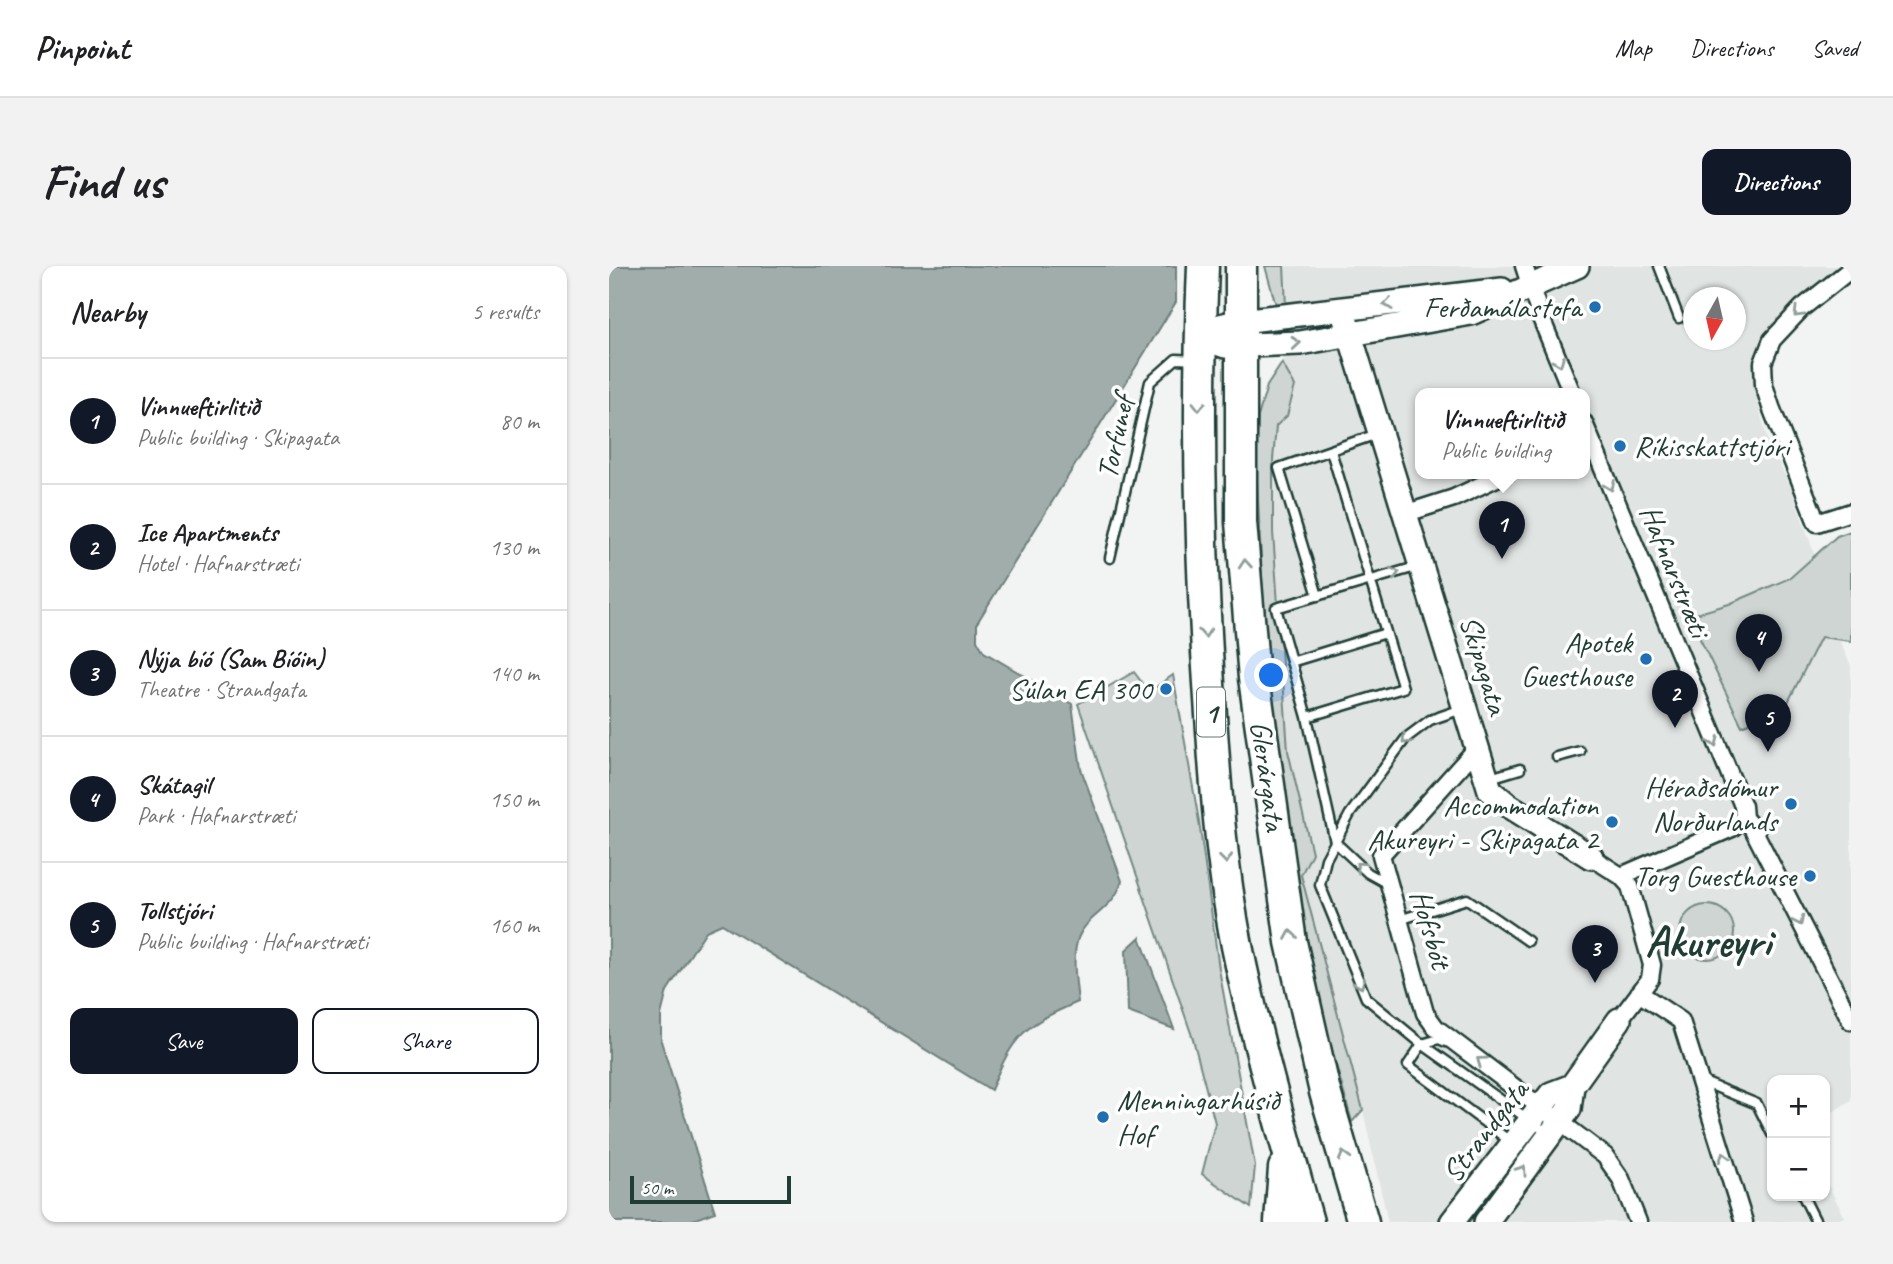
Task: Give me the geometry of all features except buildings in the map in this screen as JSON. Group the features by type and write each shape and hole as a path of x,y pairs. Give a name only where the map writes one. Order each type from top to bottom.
{"highway":[{"name":"1","path":"1200,349 1203,266"},
{"name":"1","path":"1241,266 1241,334"},
{"name":"Glerárgata","path":"1241,334 1241,523 1254,678 1291,942 1325,1092 1363,1222"},
{"name":"Glerárgata","path":"1200,349 1202,589 1215,772 1237,943 1283,1136 1308,1222"},
{"path":"1280,1222 1284,1180 1283,1136"}],"street":[{"path":"1241,334 1342,309 1577,266"},
{"path":"1851,269 1802,308 1772,340 1763,363 1764,385 1771,407 1817,523 1851,512"},
{"path":"1200,349 1220,326 1241,334 1300,344 1471,313 1527,276"},
{"path":"1527,276 1570,388"},
{"name":"Skipagata","path":"1342,309 1490,790 1499,799 1621,876 1635,898 1653,973"},
{"name":"Hafnarstræti","path":"1590,441 1743,806 1744,818 1752,827 1851,1021"},
{"path":"1404,514 1454,498 1494,479"},
{"name":"Hofsbót","path":"1477,748 1381,855 1425,1013 1436,1028 1536,1113 1605,1156 1621,1179 1638,1222"},
{"path":"1621,876 1732,828 1744,818"},
{"name":"Strandgata","path":"1486,1222 1569,1109 1572,1086 1653,973"},
{"path":"1639,993 1681,1021 1744,1222"},
{"name":"Strandgata","path":"1452,1222 1551,1094 1572,1086"}],"lane":[{"path":"1659,266 1679,318"},
{"name":"Torfunef","path":"1110,558 1133,468 1150,383 1176,359 1200,349"},
{"path":"1318,596 1279,468 1380,433"},
{"path":"1307,716 1403,688 1331,451"},
{"path":"1389,884 1368,873 1335,842 1307,716 1276,608 1420,566"},
{"path":"1291,662 1386,633"},
{"path":"1465,708 1430,720 1406,738 1350,814 1326,859 1320,885 1366,998 1422,1044 1536,1113"},
{"path":"1557,757 1580,751"},
{"path":"1487,779 1520,769"},
{"path":"1399,920 1467,900 1528,941"},
{"path":"1459,1046 1439,1039 1422,1044 1408,1065 1514,1144"},
{"path":"1702,1081 1757,1104 1767,1124"},
{"path":"1806,1201 1816,1222"}],"shaded area":[{"path":"609,266 1176,266 1176,302 977,623 977,640 984,652 1072,704 1081,769 1122,881 1113,898 1088,922 1079,936 1075,960 1078,1002 1045,1018 1023,1034 1006,1056 991,1090 722,924 706,931 667,991 661,1015 661,1041 715,1212 687,1222 609,1222"},
{"path":"1265,266 1284,266 1286,306 1275,302"},
{"path":"1284,266 1851,266 1755,364 1756,396 1768,442 1791,487 1815,556 1790,578 1729,604 1690,616 1785,708 1821,637 1839,640 1851,666 1851,1100 1830,1114 1830,1075 1767,1075 1767,1201 1830,1201 1830,1189 1847,1222 1388,1222 1363,1110 1301,875 1312,853 1288,751 1273,532 1276,426 1287,416 1292,405 1290,375 1282,363 1286,306"},
{"path":"1282,363 1295,386 1287,416 1276,426 1273,460 1273,532 1288,751 1312,853 1301,875 1363,1110 1352,1122 1310,972 1266,659 1256,460 1258,417 1267,386"},
{"path":"1851,531 1851,641 1821,637 1785,708 1742,726 1689,616 1729,604 1790,578 1837,536"},
{"path":"1134,672 1149,692 1173,675 1199,821 1219,969 1255,1166 1251,1208 1202,1174 1215,1123 1193,1039 1078,704"},
{"path":"1712,905 1722,909 1730,917 1734,932 1730,947 1722,955 1702,959 1692,955 1684,947 1680,927 1684,917 1692,909"},
{"path":"1140,937 1174,1029 1128,1012 1126,950"}],"place":[{"name":"Ferðamálastofa","path":"1595,307"},
{"name":"Ríkisskattstjóri","path":"1620,446"},
{"name":"Vinnueftirlitið","path":"1502,559"},
{"name":"Apotek Guesthouse","path":"1646,659"},
{"name":"Skátagil","path":"1759,672"},
{"name":"Súlan EA 300","path":"1166,689"},
{"name":"Ice Apartments","path":"1675,728"},
{"name":"Tollstjóri","path":"1768,752"},
{"name":"Héraðsdómur Norðurlands","path":"1791,804"},
{"name":"Accommodation Akureyri - Skipagata 2","path":"1612,822"},
{"name":"Torg Guesthouse","path":"1810,876"},
{"name":"Nýja bíó (Sam Bíóin)","path":"1595,983"},
{"name":"Menningarhúsið Hof","path":"1103,1117"}],"district":[{"name":"Akureyri","path":"1708,941"}]}
